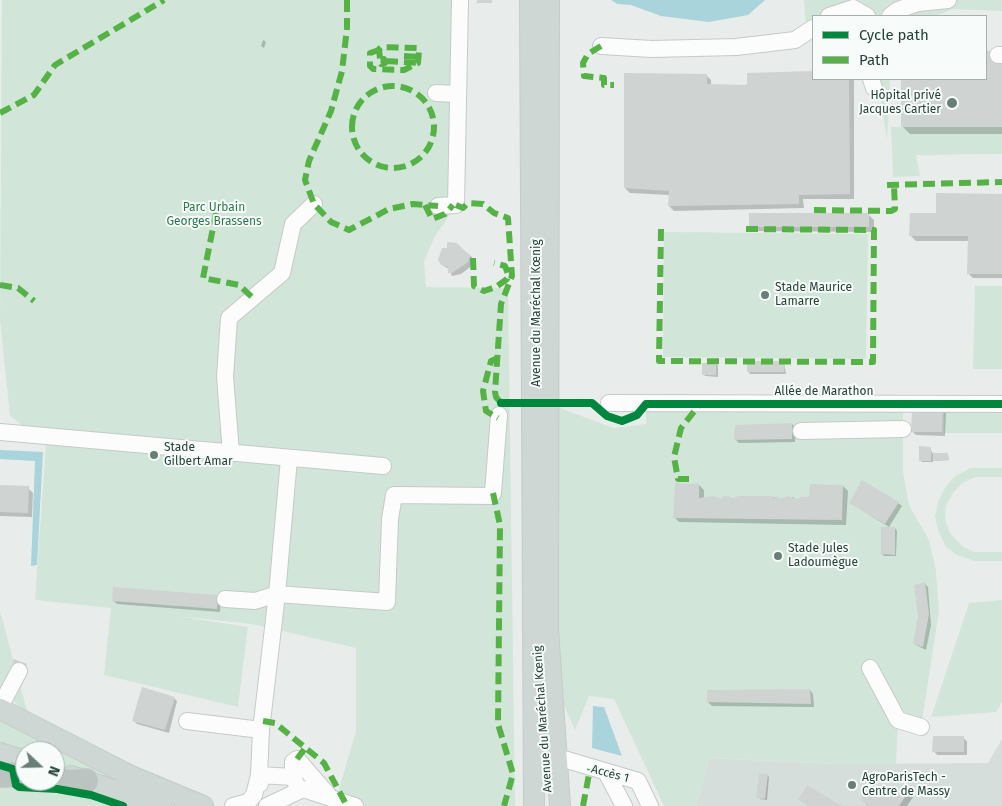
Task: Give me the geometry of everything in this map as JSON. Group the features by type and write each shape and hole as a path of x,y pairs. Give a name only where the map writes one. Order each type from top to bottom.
{"highway":[{"path":"0,775 15,774"},
{"path":"65,782 86,781"}],"main road":[{"path":"523,0 529,25"},
{"name":"Avenue du Maréchal Kœnig","path":"530,0 534,806"},
{"name":"Avenue du Maréchal Kœnig","path":"549,0 548,629 551,701 560,806"},
{"path":"0,708 131,776 203,806"},
{"path":"0,753 15,758"},
{"path":"65,774 161,806"}],"lane":[{"path":"438,206 456,205 460,0"},
{"path":"891,15 898,10 918,3 948,0"},
{"path":"832,15 853,8 865,15"},
{"path":"601,46 652,49 736,48 795,40 812,29"},
{"path":"436,92 458,94"},
{"path":"231,453 225,377 229,318 282,273 293,224 314,204"},
{"name":"Allée de Marathon","path":"609,403 1002,404"},
{"path":"225,599 255,601 277,594 387,602 390,519 394,495 490,496 493,493 499,415"},
{"path":"801,432 903,429"},
{"path":"0,432 384,466"},
{"path":"262,806 259,775 261,730 277,594 288,459"},
{"path":"870,668 898,720 921,727"},
{"path":"0,708 19,671"},
{"path":"187,721 261,730"},
{"name":"Accès 1","path":"557,757 638,781 650,806"},
{"path":"296,784 293,762 296,759 330,797"},
{"path":"606,772 624,806"},
{"path":"259,775 296,784 303,789 355,806"},
{"path":"233,806 248,802 254,794 259,775"},
{"path":"267,806 296,784"}],"shaded area":[{"name":"AgroParisTech - Centre de Massy","path":"1002,739 1002,806 696,806 709,758 837,764 988,763"}],"green space":[{"name":"Parc Urbain Georges Brassens","path":"2,0 452,0 451,213 434,238 424,262 426,287 508,288 515,806 334,806 356,731 356,648 252,624 177,616 248,627 238,707 104,675 111,608 35,600 46,444 10,416 0,320"},
{"path":"804,0 1002,0 1002,11 952,9 938,15 812,15 812,28 806,23"},
{"path":"876,80 890,80 887,140 878,82"},
{"path":"891,127 1002,127 1002,154 916,155 920,176 893,177"},
{"name":"Stade Maurice Lamarre","path":"664,232 868,234 866,359 663,357"},
{"path":"975,286 1002,286 1002,369 973,369"},
{"name":"Stade Jules Ladoumègue","path":"903,402 903,472 909,505 929,540 936,571 939,611 921,727 898,720 896,764 837,764 709,758 696,806 664,806 614,699 589,696 575,730 564,705 558,636 557,407 614,428 646,424 646,404"},
{"path":"944,408 1002,408 1002,433 944,433"},
{"path":"970,468 1002,468 1002,477 975,477 962,483 953,493 946,506 945,520 950,533 963,547 975,552 1002,552 1002,561 975,561 957,555 946,547 939,533 935,517 938,502 945,488 954,477"},
{"path":"1002,600 1002,702 996,712 931,717 969,603"},
{"path":"0,611 28,714 0,689"},
{"path":"0,716 48,741 15,741 15,749 0,747"},
{"path":"65,750 139,789 65,767"},
{"path":"0,781 15,787 15,791 35,791 91,798 114,806 0,806"}],"water":[{"path":"611,0 765,0 748,15 709,22 661,16 631,5 617,4"},
{"path":"0,450 43,452 37,565 31,566 35,461 0,459"},
{"path":"593,706 604,707 622,756 592,748"}],"building":[{"path":"477,0 492,0 492,3 477,3"},
{"name":"Hôpital privé Jacques Cartier","path":"987,51 998,51 1002,59 1002,127 901,127 901,80 987,80"},
{"path":"812,71 812,80 849,80 850,194 799,195 799,204 668,206 669,191 624,188 624,73 707,74 707,84 747,85 747,73"},
{"path":"936,193 1002,194 1002,274 967,274 968,236 909,236 910,213 936,213"},
{"path":"749,213 869,213 869,227 749,227"},
{"path":"447,242 457,243 470,256 468,262 452,273 448,273 448,267 441,265 438,260 442,248 447,248"},
{"path":"747,361 785,361 784,372 747,372"},
{"path":"702,363 716,363 716,375 702,375"},
{"path":"912,408 943,408 942,432 911,432"},
{"path":"792,423 792,439 734,440 735,425"},
{"path":"919,446 931,447 931,461 919,461"},
{"path":"933,453 948,453 948,460 933,461"},
{"path":"862,480 899,502 885,524 849,503"},
{"path":"675,483 699,484 699,498 713,496 722,499 723,496 733,499 738,496 772,496 773,498 778,496 779,499 788,496 797,499 809,496 810,484 843,485 842,520 673,518"},
{"path":"0,485 29,486 28,513 0,512"},
{"path":"881,527 895,527 895,555 881,554"},
{"path":"925,582 929,614 923,647 913,644 918,616 914,585"},
{"path":"113,587 218,595 217,609 112,601"},
{"path":"14,659 27,664 25,669 12,664"},
{"path":"142,687 175,697 165,730 132,721"},
{"path":"810,689 811,704 707,702 707,690"},
{"path":"933,736 964,736 964,752 932,752"},
{"path":"759,773 768,774 765,799 756,798"},
{"path":"807,785 842,806 808,806 798,800"},
{"path":"868,788 911,788 899,806 869,806 860,800"}],"marked path":[{"path":"0,113 34,95 55,65 164,0"},
{"path":"347,0 347,28 342,71 331,111 309,161 305,180 314,204 331,222 349,230 389,209 413,204 438,206"},
{"path":"601,46 588,54 583,63 584,76 604,78 604,85 614,85"},
{"path":"379,50 370,53 370,66 373,69 404,70 418,63 419,51 418,48 381,47 379,49 380,59 379,61 381,64 385,63 384,59 380,59"},
{"path":"404,56 418,57"},
{"path":"386,61 418,63"},
{"path":"393,86 409,90 422,98 430,111 434,127 430,143 422,156 409,164 393,168 377,164 364,156 356,143 352,127 356,111 364,98 377,90 393,86"},
{"path":"887,185 1002,182"},
{"path":"814,210 891,211 895,209 894,185"},
{"path":"456,205 463,208 468,203 483,204 494,213 508,218 512,276 501,304 495,392 496,397 501,403 504,403"},
{"path":"425,205 432,219 445,214 453,205"},
{"path":"216,213 203,278 239,285 253,298"},
{"path":"661,229 659,361 873,362 874,230 744,229"},
{"path":"473,258 474,286 484,291 496,287 507,279 508,274 505,266 494,263"},
{"path":"0,285 18,288 34,301"},
{"path":"498,358 491,361 483,391 486,411 498,418"},
{"path":"689,479 678,479 674,457 681,428 700,404"},
{"path":"493,493 500,525 498,724 513,774 504,806"},
{"path":"263,721 275,723 324,763 347,806"},
{"path":"297,759 306,747"},
{"path":"583,806 590,769"}],"cycle path":[{"path":"501,403 592,403 607,416 622,421 637,415 646,404 1002,404"},
{"path":"0,765 13,769 16,785 19,787 57,789 91,795 123,806"}],"place":[{"name":"Hôpital privé Jacques Cartier","path":"952,103"},
{"name":"Stade Maurice Lamarre","path":"765,295"},
{"name":"Stade Gilbert Amar","path":"154,455"},
{"name":"Stade Jules Ladoumègue","path":"778,556"},
{"name":"AgroParisTech - Centre de Massy","path":"852,785"}]}
